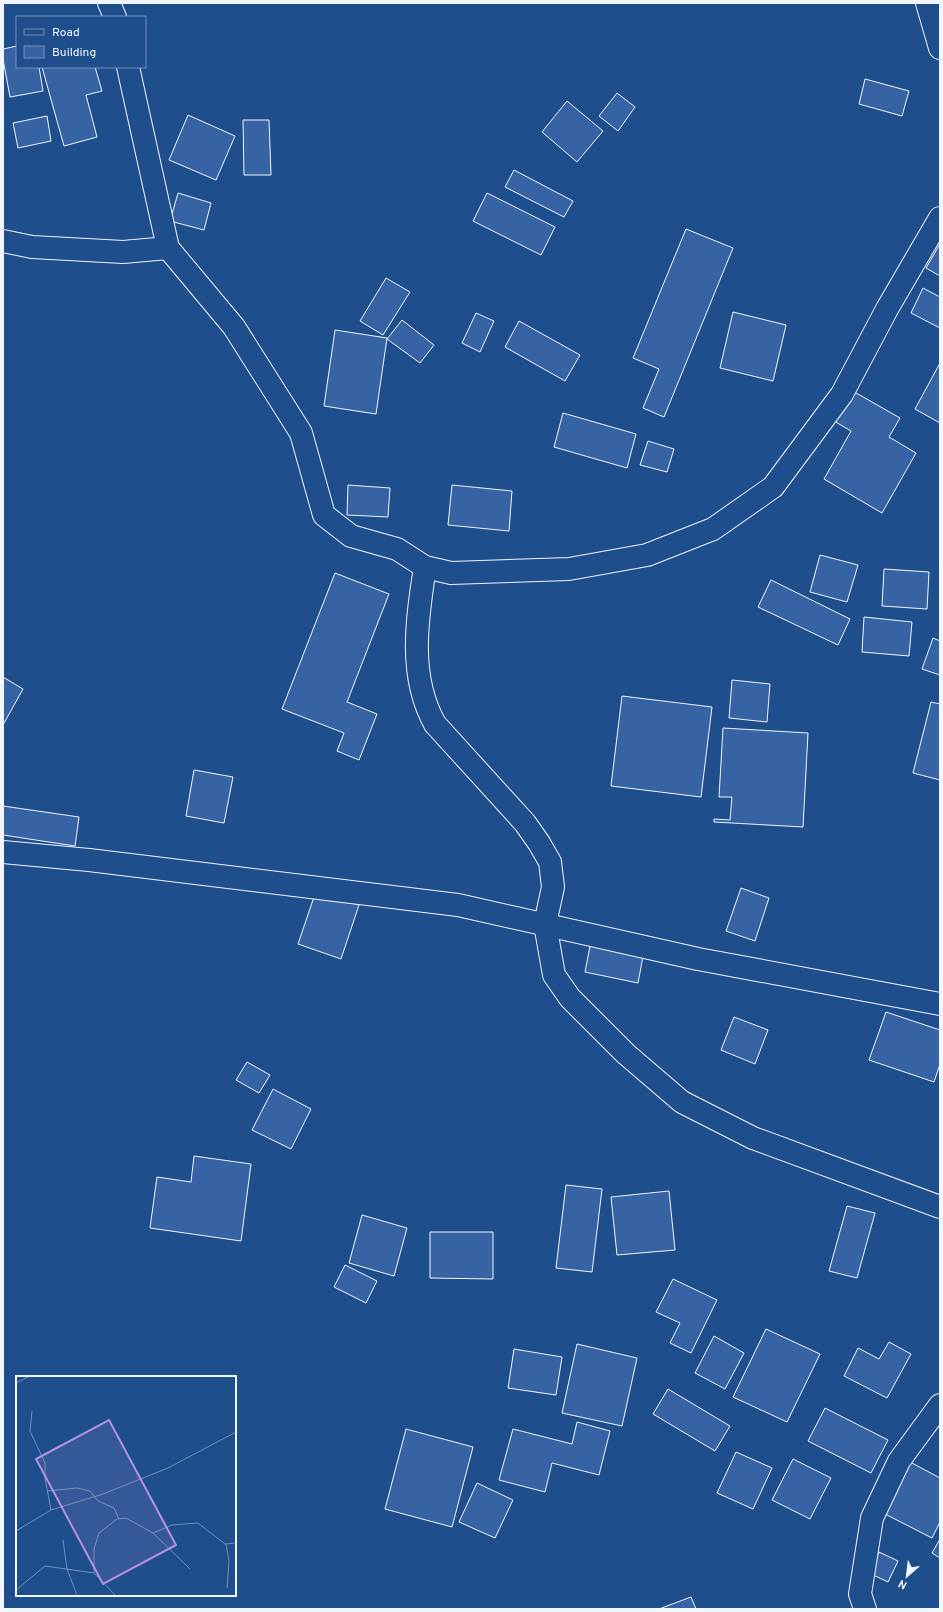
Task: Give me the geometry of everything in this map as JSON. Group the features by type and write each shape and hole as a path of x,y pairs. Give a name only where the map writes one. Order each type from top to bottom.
{"street":[{"path":"109,3 115,16"},
{"path":"927,3 940,48"},
{"path":"128,68 168,248 234,327 300,434 324,516 351,536 397,549 425,567 451,573 569,569 647,555 713,529 772,487 842,394 887,309 940,218"},
{"path":"3,241 32,247 116,251 168,248"},
{"path":"425,567 418,610 416,663 422,696 427,710 435,724 525,823 540,843 550,862 553,887 545,924 554,975 570,998 626,1054 682,1102 753,1138 940,1206"},
{"path":"3,852 97,860 458,905 698,958 940,1004"},
{"path":"865,1609 860,1594 872,1518 900,1461 940,1404"}],"building":[{"path":"16,46 16,68 39,68 43,91 10,97 3,59 3,49"},
{"path":"42,68 95,68 102,91 86,95 97,137 64,146"},
{"path":"865,79 909,91 902,116 859,104"},
{"path":"617,93 635,107 618,131 599,116"},
{"path":"567,101 603,131 577,162 542,132"},
{"path":"188,115 235,136 216,180 169,160"},
{"path":"47,116 51,141 18,148 13,123"},
{"path":"243,120 269,120 271,175 244,175"},
{"path":"514,170 573,201 564,217 505,187"},
{"path":"178,193 211,203 204,230 170,221"},
{"path":"487,193 555,227 541,255 473,221"},
{"path":"686,229 733,248 664,417 643,408 659,369 633,358"},
{"path":"940,244 940,276 926,268"},
{"path":"386,278 410,292 383,335 360,321"},
{"path":"923,288 940,297 940,328 911,313"},
{"path":"733,312 786,325 773,381 720,368"},
{"path":"476,313 494,321 480,352 462,343"},
{"path":"402,320 434,345 420,363 387,339"},
{"path":"519,321 580,355 565,381 505,347"},
{"path":"335,330 387,338 376,414 324,406"},
{"path":"940,363 940,423 915,409"},
{"path":"851,390 900,418 889,437 916,453 882,513 824,479 851,431 834,421"},
{"path":"563,413 636,434 627,468 554,447"},
{"path":"648,441 674,449 667,472 640,465"},
{"path":"348,485 390,488 388,517 347,515"},
{"path":"452,485 512,491 509,531 448,525"},
{"path":"820,555 858,565 847,602 810,592"},
{"path":"884,569 929,572 927,609 882,606"},
{"path":"335,573 389,594 347,702 377,714 359,760 337,751 344,733 282,709"},
{"path":"771,580 850,619 838,645 758,607"},
{"path":"864,617 912,622 909,656 862,652"},
{"path":"933,638 940,641 940,675 922,669"},
{"path":"3,677 23,689 3,725"},
{"path":"732,680 770,684 767,722 729,718"},
{"path":"622,696 712,707 701,797 611,786"},
{"path":"931,702 940,704 940,780 913,773"},
{"path":"723,728 808,733 803,827 714,822 714,819 730,820 732,797 719,797"},
{"path":"194,770 233,777 224,823 186,816"},
{"path":"3,806 79,817 75,846 3,835"},
{"path":"741,888 769,898 755,941 726,931"},
{"path":"316,891 359,905 341,959 298,944"},
{"path":"590,946 643,956 638,983 585,972"},
{"path":"886,1012 940,1030 940,1064 934,1082 869,1060"},
{"path":"734,1017 768,1030 755,1064 721,1050"},
{"path":"247,1062 270,1075 259,1093 236,1080"},
{"path":"273,1089 311,1109 291,1149 252,1130"},
{"path":"194,1156 251,1164 241,1241 150,1228 157,1177 191,1182"},
{"path":"566,1185 602,1189 592,1272 556,1268"},
{"path":"669,1191 675,1250 617,1255 611,1197"},
{"path":"847,1206 875,1213 857,1278 829,1271"},
{"path":"362,1215 407,1228 394,1276 349,1263"},
{"path":"430,1232 493,1232 493,1279 430,1278"},
{"path":"345,1265 377,1281 366,1303 334,1287"},
{"path":"673,1279 717,1300 691,1353 670,1343 680,1323 656,1312"},
{"path":"766,1329 820,1354 787,1422 733,1397"},
{"path":"714,1336 744,1353 725,1389 695,1373"},
{"path":"889,1342 911,1354 887,1398 844,1376 858,1348 879,1359"},
{"path":"577,1344 637,1358 622,1426 562,1413"},
{"path":"514,1349 562,1357 556,1395 508,1388"},
{"path":"668,1389 730,1426 715,1451 653,1414"},
{"path":"825,1408 888,1440 871,1473 808,1441"},
{"path":"577,1422 610,1431 599,1475 552,1463 545,1492 499,1480 513,1429 572,1444"},
{"path":"406,1429 473,1447 452,1527 385,1509"},
{"path":"736,1452 772,1468 753,1509 717,1493"},
{"path":"793,1459 831,1478 810,1519 772,1500"},
{"path":"910,1462 940,1478 940,1522 932,1538 883,1513"},
{"path":"477,1483 513,1500 495,1538 459,1522"},
{"path":"940,1539 940,1558 932,1553"},
{"path":"879,1552 898,1561 888,1582 869,1573"},
{"path":"691,1597 696,1609 659,1609"}]}
